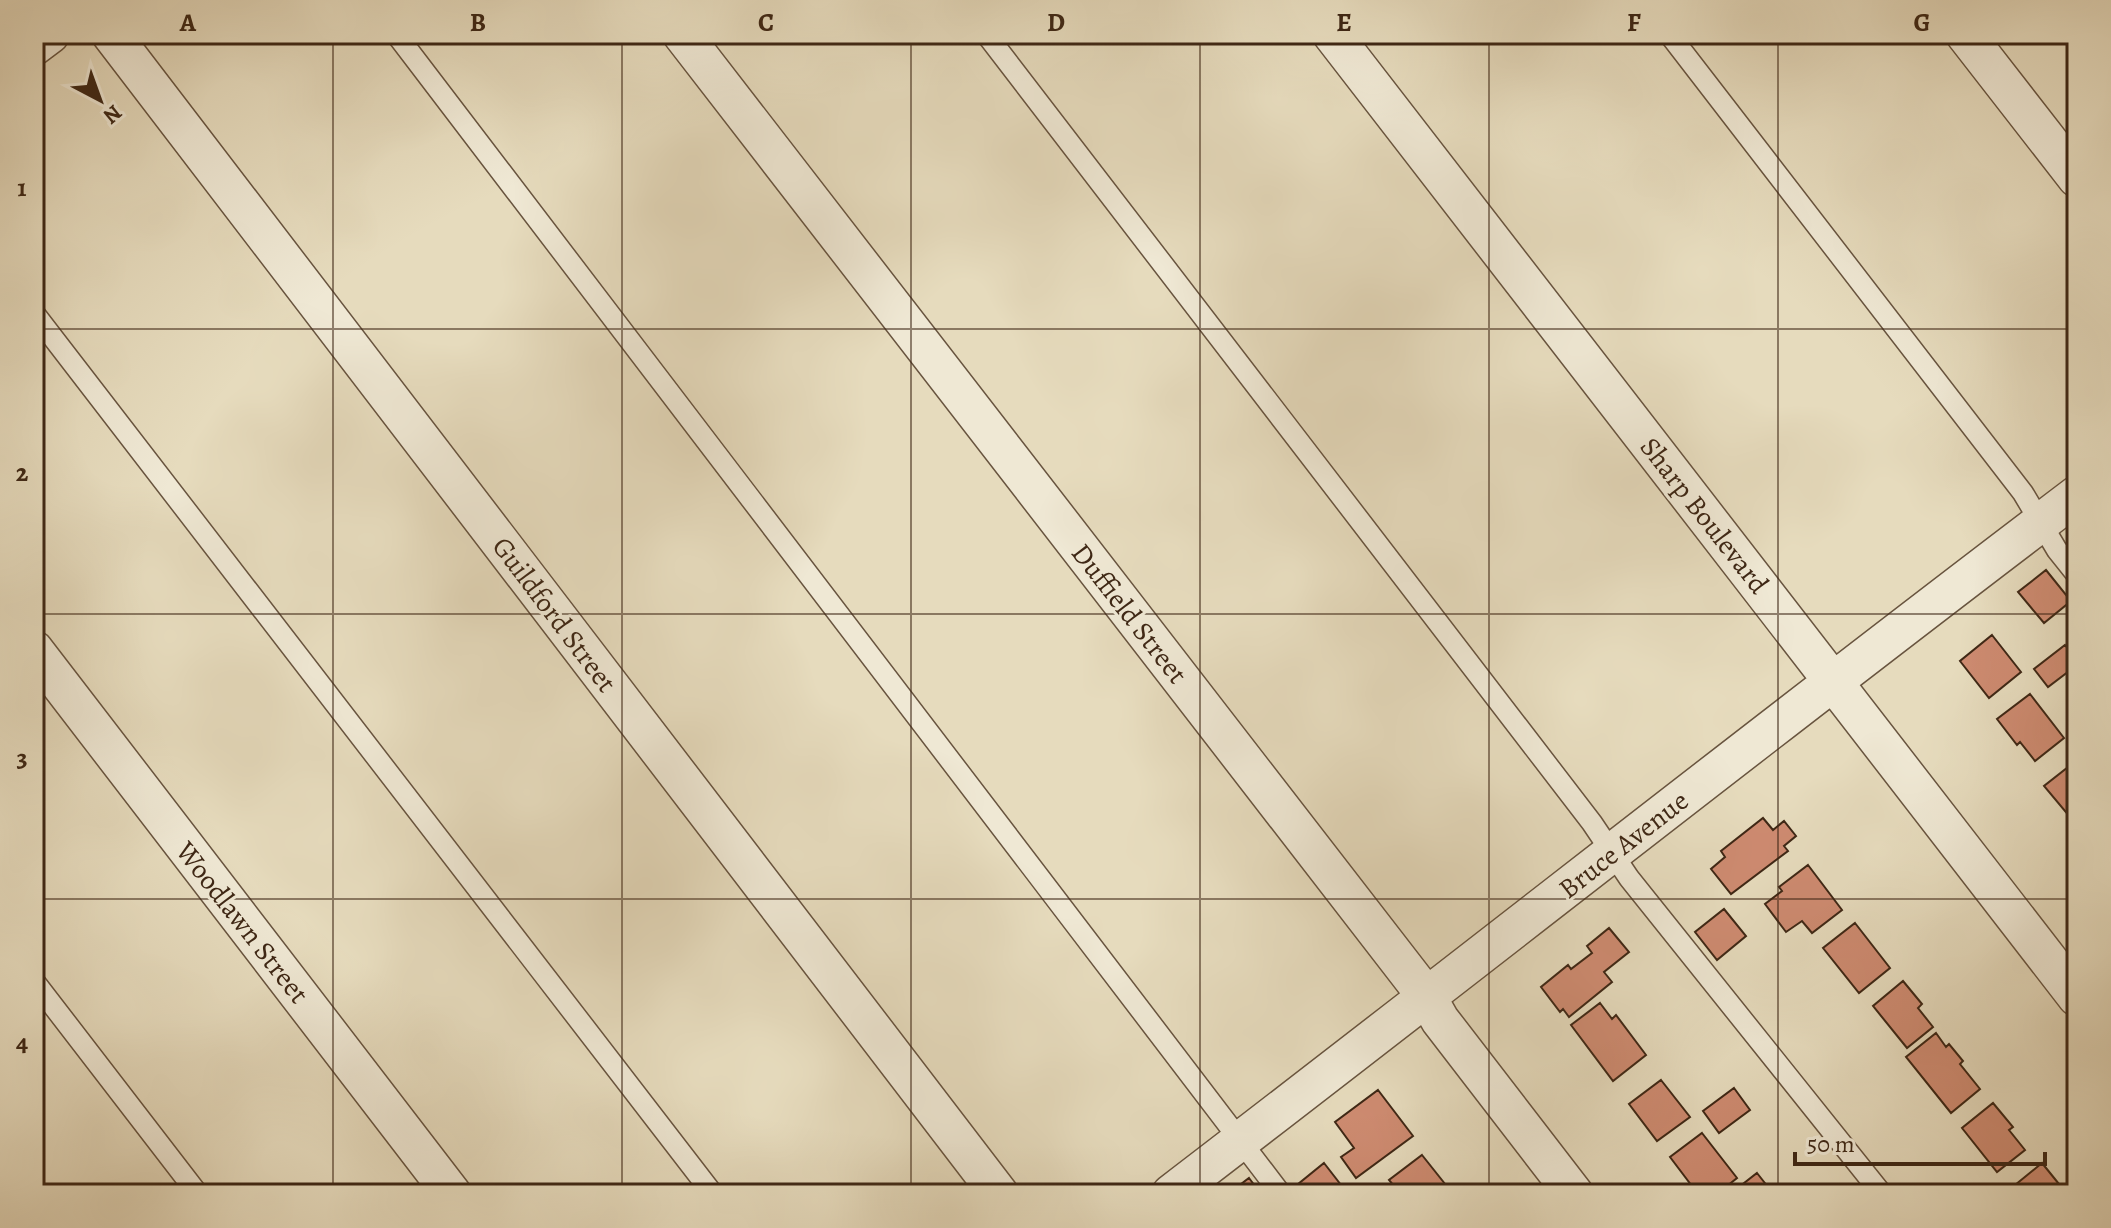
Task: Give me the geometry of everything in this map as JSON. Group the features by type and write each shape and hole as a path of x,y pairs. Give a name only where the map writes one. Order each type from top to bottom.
{"street":[{"path":"34,46 50,34"},
{"name":"Guildford Street","path":"111,34 999,1194"},
{"name":"Duffield Street","path":"682,34 1427,997 1440,1020 1574,1194"},
{"name":"Sharp Boulevard","path":"1332,34 2077,997"},
{"path":"1965,34 2077,178"},
{"name":"Bruce Avenue","path":"1171,1194 2077,495"},
{"name":"Woodlawn Street","path":"34,650 452,1194"}],"lane":[{"path":"396,34 1281,1194"},
{"path":"986,34 1583,811 1611,853 1882,1194"},
{"path":"1669,34 2023,493 2039,524 2077,575"},
{"path":"34,313 713,1194"},
{"path":"34,981 198,1194"}],"building":[{"path":"2046,570 2071,601 2044,623 2018,592"},
{"path":"1992,635 2021,672 1989,698 1960,661"},
{"path":"2065,645 2077,665 2048,687 2034,669"},
{"path":"2030,694 2064,738 2035,761 2020,742 2017,745 1997,719"},
{"path":"2077,760 2077,822 2075,823 2044,786"},
{"path":"1763,818 1773,830 1784,821 1796,836 1784,846 1788,851 1731,894 1711,869 1725,857 1721,851"},
{"path":"1808,865 1842,910 1812,933 1802,921 1786,932 1765,904 1782,891 1779,887"},
{"path":"1724,909 1746,936 1717,960 1695,932"},
{"path":"1855,923 1890,968 1859,993 1823,948"},
{"path":"1609,928 1629,952 1604,972 1612,982 1569,1017 1563,1009 1560,1012 1541,987 1568,965 1571,969 1592,953 1587,946"},
{"path":"1903,981 1922,1004 1918,1008 1933,1027 1907,1048 1873,1006"},
{"path":"1600,1003 1612,1019 1616,1015 1646,1055 1613,1081 1571,1025"},
{"path":"1936,1033 1946,1047 1949,1044 1963,1061 1960,1064 1980,1089 1951,1113 1906,1057"},
{"path":"1661,1080 1690,1117 1657,1141 1629,1104"},
{"path":"1734,1088 1750,1110 1719,1133 1703,1111"},
{"path":"1378,1090 1413,1136 1356,1178 1341,1157 1354,1148 1335,1122"},
{"path":"1993,1103 2013,1127 2009,1130 2025,1150 1997,1172 1962,1128"},
{"path":"1702,1133 1737,1178 1717,1194 1698,1194 1670,1157"},
{"path":"1422,1155 1453,1194 1395,1194 1398,1191 1389,1180"},
{"path":"1324,1163 1348,1194 1296,1194 1292,1189"},
{"path":"2042,1163 2063,1189 2063,1194 2012,1194 2009,1190"},
{"path":"1757,1173 1768,1187 1758,1194 1730,1194"},
{"path":"1249,1178 1261,1194 1228,1194"}]}
